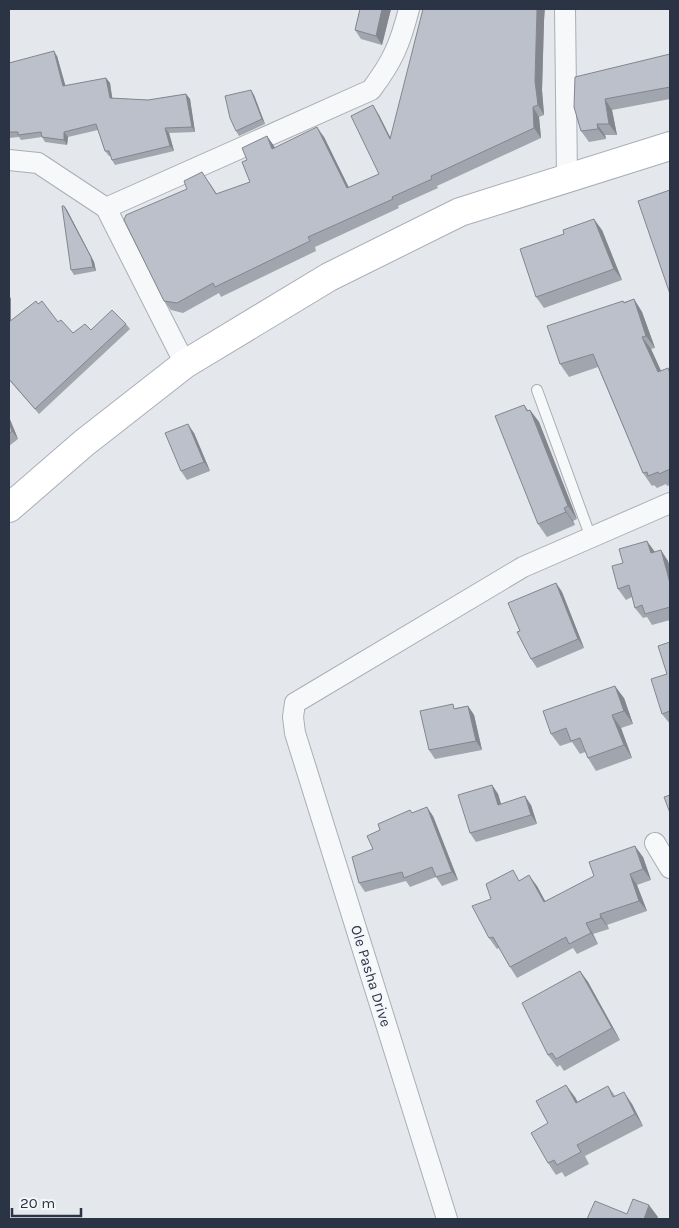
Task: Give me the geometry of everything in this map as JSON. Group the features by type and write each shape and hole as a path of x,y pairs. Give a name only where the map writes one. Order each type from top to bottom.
{"street":[{"path":"106,208 371,90 400,45 409,9"},
{"path":"565,9 568,178"},
{"path":"9,508 84,443 185,364 329,277 460,212 670,146"},
{"path":"9,160 38,163 106,208 185,364"},
{"path":"591,538 670,503"},
{"name":"Ole Pasha Drive","path":"447,1219 295,733 293,717 295,703 523,567 591,538"},
{"path":"656,843 670,868"}],"lane":[{"path":"537,390 591,538"}],"building":[{"path":"360,9 382,9 376,36 355,30"},
{"path":"423,9 537,9 535,81 538,105 533,107 534,128 431,176 432,179 392,197 393,199 308,237 310,241 215,287 213,283 177,303 164,301 124,220 126,215 187,189 184,181 202,172 216,194 250,182 242,162 247,160 242,148 267,136 272,149 317,127 347,188 379,174 351,116 373,105 390,139"},
{"path":"54,51 63,86 106,78 110,98 148,100 186,94 192,127 165,128 170,146 112,160 109,151 105,151 96,124 64,132 64,140 42,137 41,132 18,135 18,132 9,132 9,63"},
{"path":"670,54 670,87 605,99 609,124 597,124 598,129 581,131 574,107 575,77"},
{"path":"251,90 262,119 236,131 230,118 225,96"},
{"path":"670,190 670,294 638,201"},
{"path":"62,206 64,206 91,257 93,267 71,270"},
{"path":"594,219 614,269 536,297 520,249 564,234 563,230"},
{"path":"634,299 646,336 642,337 658,372 668,368 670,373 670,469 648,476 647,472 643,473 593,354 560,364 547,326"},
{"path":"36,301 38,304 42,301 58,322 61,320 73,333 85,324 91,330 112,310 126,324 35,409 9,379 9,322"},
{"path":"524,405 527,411 530,410 568,506 564,508 566,512 538,524 495,416"},
{"path":"9,423 12,431 9,434"},
{"path":"188,424 204,462 181,471 165,433"},
{"path":"647,541 651,553 661,550 670,583 670,607 645,614 642,605 635,608 629,585 618,589 612,566 623,563 619,549"},
{"path":"556,583 578,639 531,659 517,632 520,631 508,603"},
{"path":"670,642 670,711 662,714 651,679 667,674 658,646"},
{"path":"615,686 624,711 612,715 624,745 588,758 580,738 571,741 566,728 551,734 543,711"},
{"path":"453,704 454,709 468,706 476,741 429,750 420,711"},
{"path":"492,785 498,805 525,796 531,815 470,833 458,795"},
{"path":"670,795 670,813 664,797"},
{"path":"427,807 452,872 436,877 432,867 404,878 402,872 359,883 352,857 373,849 367,836 380,830 378,824 410,810 412,813"},
{"path":"635,846 643,869 630,874 639,901 600,914 601,918 586,923 591,933 569,944 566,937 510,967 493,937 489,938 472,906 491,899 486,884 513,870 519,881 529,875 544,902 594,876 589,862"},
{"path":"580,971 612,1028 556,1059 552,1053 548,1055 522,1003"},
{"path":"566,1085 576,1103 608,1086 613,1097 624,1092 635,1114 577,1145 581,1152 557,1165 554,1160 548,1163 531,1133 548,1123 536,1101"},
{"path":"633,1199 649,1205 644,1219 587,1219 595,1201 627,1214"}]}
